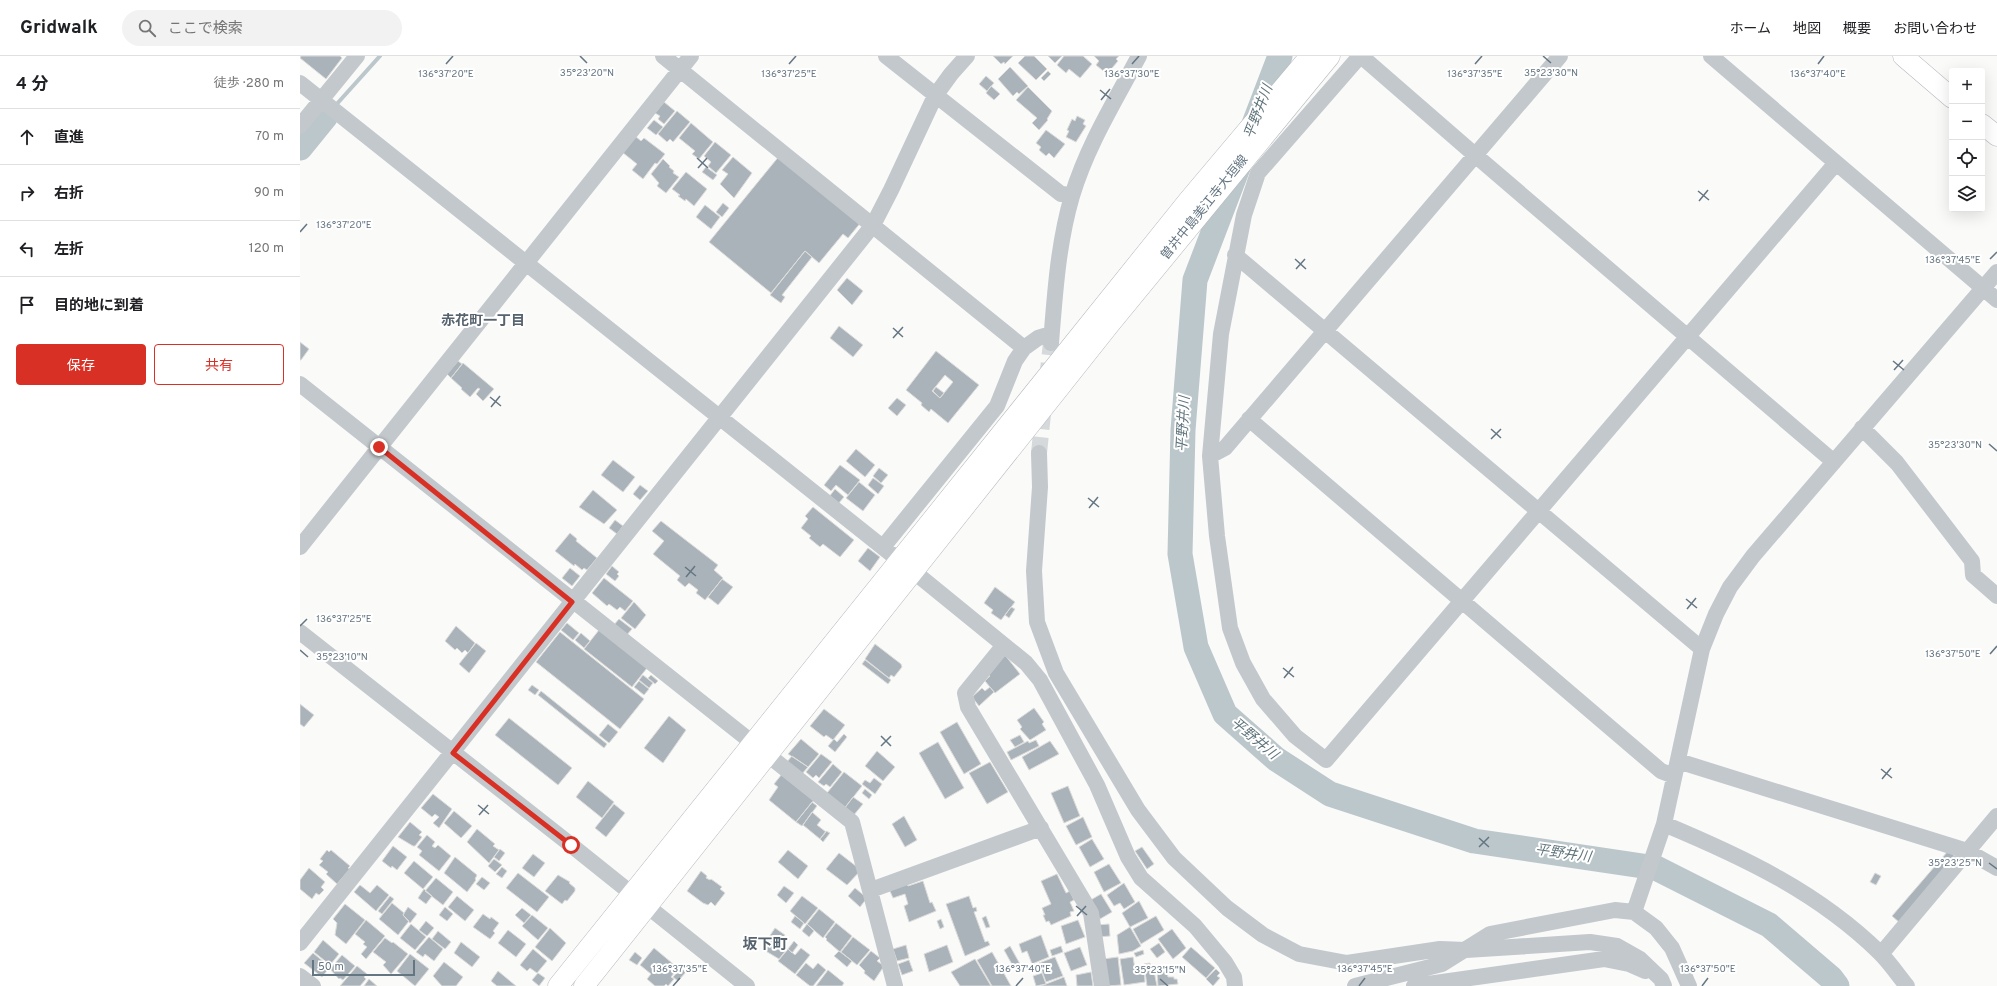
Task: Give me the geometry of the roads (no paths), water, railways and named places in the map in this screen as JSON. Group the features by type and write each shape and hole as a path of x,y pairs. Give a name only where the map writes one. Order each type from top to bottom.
{"main road":[{"name":"曽井中島美江寺大垣線","path":"1105,317 1187,202 1310,56"},
{"name":"曽井中島美江寺大垣線","path":"1105,317 1330,56"},
{"path":"1903,56 1949,95"},
{"path":"1985,126 1997,136"},
{"path":"584,986 646,907 761,749 1105,317"},
{"path":"558,986 630,894 761,749"}],"street":[{"path":"300,126 323,102 357,56"},
{"path":"663,56 1024,348"},
{"path":"300,547 691,56"},
{"path":"886,56 1061,194 1072,195"},
{"path":"300,943 873,225 935,96 950,74 967,56"},
{"path":"883,547 997,406 1015,361 1024,348 1038,338 1051,339 1058,255 1072,195 1091,146 1140,56"},
{"path":"1834,462 1688,338 1361,56 1258,173 1244,215 1235,255 1222,334 1210,456 1217,536 1230,628 1243,663 1263,699 1295,736 1326,760 1538,511 1688,338 1836,163"},
{"path":"1210,456 1225,448 1560,56"},
{"path":"1711,56 1997,300"},
{"path":"300,83 1026,662 1040,680 1097,784 1128,858 1141,878 1195,926 1225,962 1234,977 1235,986"},
{"path":"1235,255 1326,330 1702,649"},
{"path":"1635,908 1663,827 1702,649 1730,587 1753,556 1997,272"},
{"path":"300,384 572,602 852,822 871,890 891,985"},
{"path":"1249,420 1661,771 1676,769 1967,851 1997,868"},
{"path":"1862,428 1897,463 1972,561 1973,575 1997,596"},
{"path":"1039,453 1040,488 1034,570 1037,622 1056,673 1080,717 1138,810 1174,858 1227,908 1263,936 1300,954 1347,963 1440,949 1466,950 1590,942 1617,946 1640,960 1662,982"},
{"path":"300,632 571,845 646,907 747,986"},
{"path":"1004,644 965,693 968,707 1091,913 1102,986"},
{"path":"1881,954 1997,816"},
{"path":"1663,827 1770,872 1807,894 1852,928 1881,954 1907,986"},
{"path":"871,890 1041,828"},
{"path":"1355,986 1442,964 1490,934 1615,910 1635,908 1656,928 1672,948 1689,986"},
{"path":"1414,986 1604,959 1629,964 1662,982"},
{"path":"300,976 313,986"}],"waterway":[{"path":"335,106 380,56"},
{"name":"平野井川","path":"1254,124 1280,56"},
{"path":"300,148 326,116"},
{"name":"平野井川","path":"1239,165 1195,280 1183,430 1180,554 1196,647 1225,714 1276,759 1330,794 1474,841 1656,868 1769,925 1831,978 1837,986"}],"tunnel":[{"path":"1047,379 1051,343"},
{"path":"1039,453 1044,404"}],"district":[{"name":"赤花町一丁目","path":"483,321"},
{"name":"坂下町","path":"765,945"}]}
